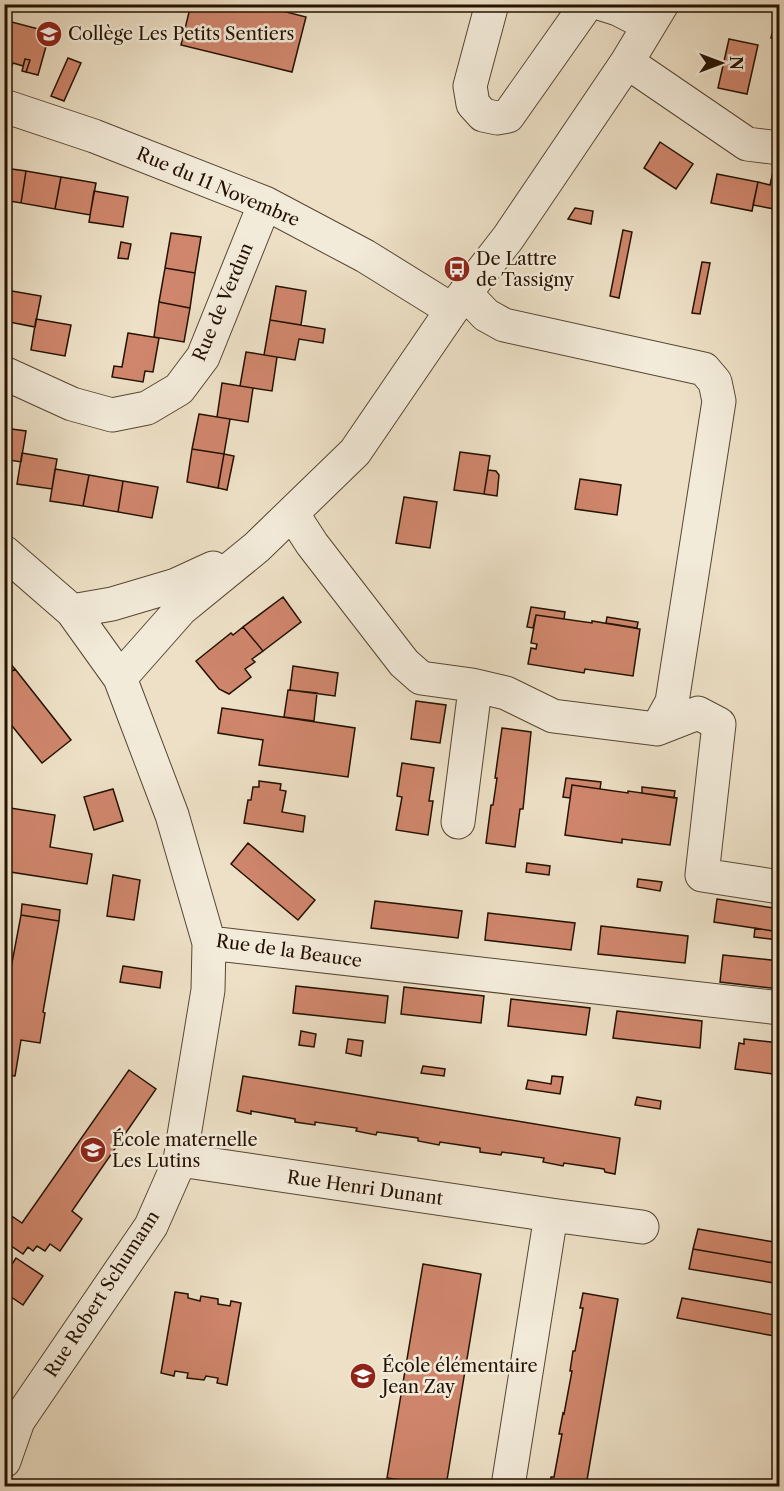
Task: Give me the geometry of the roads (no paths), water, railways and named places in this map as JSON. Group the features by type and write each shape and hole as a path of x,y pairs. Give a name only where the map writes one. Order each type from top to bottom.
{"street":[{"path":"492,4 471,86 472,104 483,115 497,118 508,116 587,4"},
{"path":"120,678 181,609 256,547 355,452 458,302 508,238 627,62 656,15 602,4"},
{"path":"627,62 747,144 780,148"},
{"name":"Rue du 11 Novembre","path":"4,106 94,135 265,203 504,325 704,369 715,382 719,401 672,702 657,729"},
{"name":"Rue de Verdun","path":"4,373 72,404 112,415 147,408 179,389 203,357 265,203"},
{"path":"292,513 312,544 404,663 422,678 506,693 553,716 657,729 698,713 719,724 702,875 780,887"},
{"path":"72,611 112,604 176,585 256,547"},
{"name":"Rue de la Beauce","path":"4,552 72,611 120,678 172,814 209,943 780,1008"},
{"path":"458,822 474,697 472,686"},
{"name":"Rue Robert Schumann","path":"4,1461 18,1422 151,1226 180,1160 208,990 209,943"},
{"name":"Rue Henri Dunant","path":"180,1160 642,1227"},
{"path":"508,1486 550,1215"}],"place":[{"name":"Collège Les Petits Sentiers","path":"49,34"},
{"name":"De Lattre de Tassigny","path":"457,269"},
{"name":"École maternelle Les Lutins","path":"93,1150"},
{"name":"École élémentaire Jean Zay","path":"363,1376"}]}
